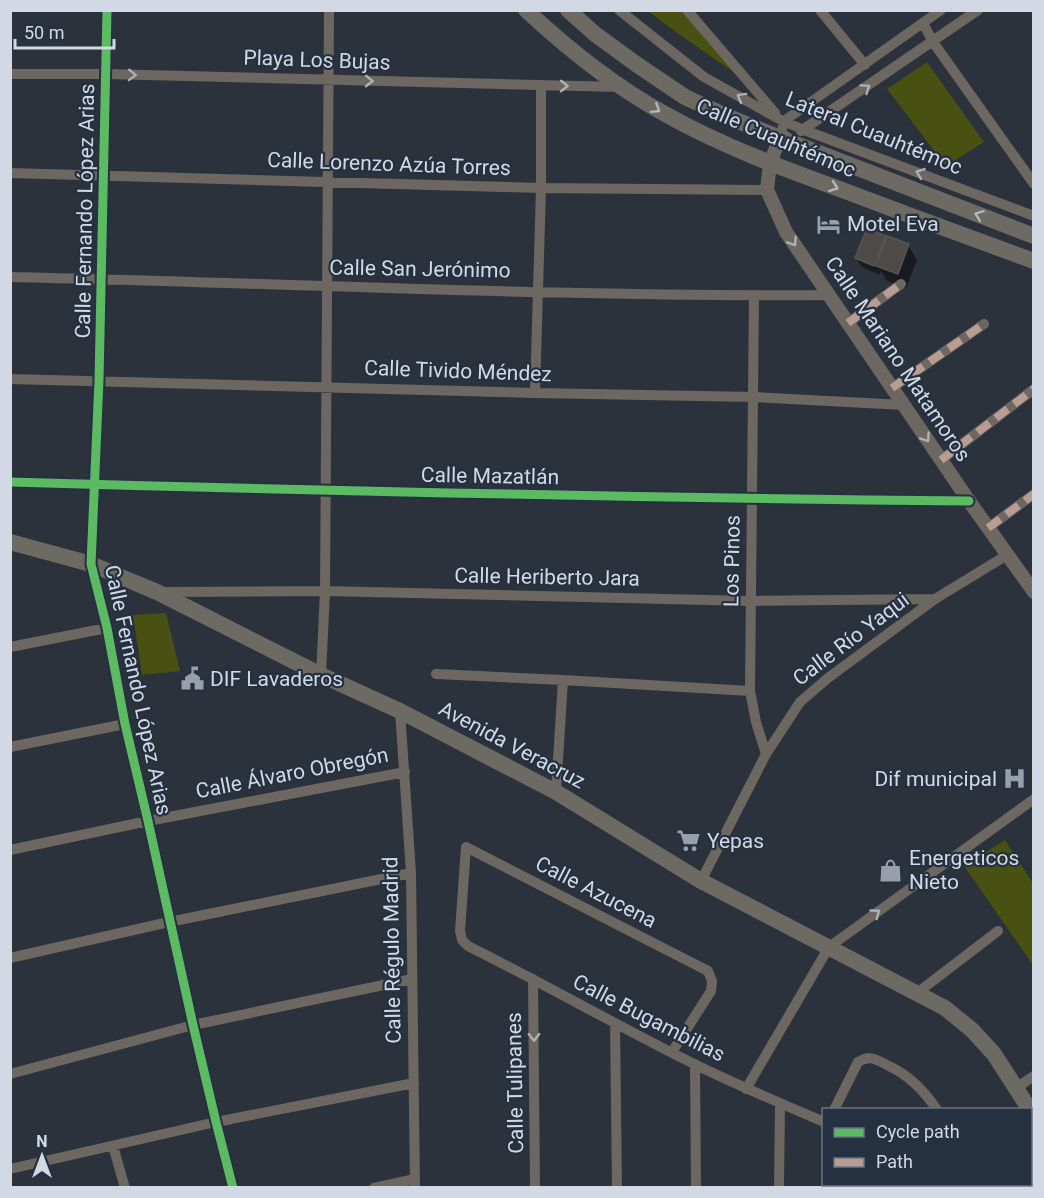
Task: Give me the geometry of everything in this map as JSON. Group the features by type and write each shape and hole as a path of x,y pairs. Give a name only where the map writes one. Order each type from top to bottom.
{"main road":[{"name":"Calle Cuauhtémoc","path":"526,10 550,33 622,87 664,114 707,136 770,163 1034,261"},
{"name":"Calle Cuauhtémoc","path":"568,10 603,40 685,97 780,138 1034,236"},
{"name":"Avenida Veracruz","path":"10,542 91,564 157,592 321,675 400,711 556,792 701,881 945,1008 972,1030 994,1054 1029,1108"}],"street":[{"name":"Calle Fernando López Arias","path":"107,10 102,279 91,564 107,628 125,724 169,922 233,1188"},
{"path":"321,675 326,591 329,10"},
{"name":"Lateral Cuauhtémoc","path":"619,10 704,77 782,120 1034,216"},
{"path":"687,10 782,120 780,138 770,163 767,190"},
{"path":"820,10 866,64"},
{"path":"782,120 941,10"},
{"path":"780,138 804,130 978,10"},
{"path":"923,23 933,42 1034,184"},
{"name":"Playa Los Bujas","path":"10,74 106,74 622,87"},
{"path":"535,393 539,291 541,85"},
{"name":"Calle Lorenzo Azúa Torres","path":"10,173 541,188 767,190"},
{"name":"Calle Mariano Matamoros","path":"767,190 786,232 969,501 1034,592"},
{"name":"Calle San Jerónimo","path":"10,277 539,291 829,295"},
{"path":"848,323 901,284"},
{"name":"Los Pinos","path":"754,295 750,692 766,754"},
{"path":"892,388 984,324"},
{"name":"Calle Tivido Méndez","path":"10,379 754,398 904,405"},
{"path":"941,460 1034,390"},
{"name":"Calle Mazatlán","path":"10,482 325,491 969,501"},
{"path":"988,528 1034,494"},
{"name":"Calle Río Yaqui","path":"701,881 766,754 800,702 828,678 935,599 1007,555"},
{"name":"Calle Heriberto Jara","path":"157,592 326,591 750,601 935,599"},
{"path":"10,647 107,628"},
{"path":"436,674 750,692"},
{"path":"556,792 563,680"},
{"name":"Calle Régulo Madrid","path":"400,711 411,873 415,1183"},
{"path":"10,747 125,724"},
{"name":"Calle Álvaro Obregón","path":"10,850 148,820 405,772"},
{"path":"746,1089 829,947 1034,799"},
{"name":"Calle Azucena","path":"462,940 460,931 466,847 708,971 712,981 711,991 672,1052"},
{"path":"10,958 169,922 411,873"},
{"path":"917,993 998,931"},
{"name":"Calle Bugambilias","path":"462,940 468,946 694,1064 822,1121"},
{"path":"10,1074 193,1025 412,979"},
{"name":"Calle Tulipanes","path":"533,979 535,1188"},
{"path":"615,1023 616,1188"},
{"path":"835,1108 858,1062 865,1058 874,1058 904,1073 928,1095 936,1108"},
{"path":"694,1064 696,1188"},
{"path":"1016,1088 1034,1076"},
{"path":"10,1169 216,1122 414,1083"},
{"path":"779,1188 780,1102"},
{"path":"113,1146 125,1188"},
{"path":"374,1188 415,1183"}],"green space":[{"path":"648,11 684,11 739,76 673,30"},
{"path":"927,62 984,142 946,166 887,89"},
{"path":"166,613 180,671 142,675 133,615"},
{"path":"1005,840 1033,883 1033,965 964,866"}],"building":[{"path":"867,228 886,236 874,266 855,258"},
{"path":"887,236 909,244 898,274 876,266"}],"marked path":[{"path":"848,323 901,284"},
{"path":"892,388 984,324"},
{"path":"941,460 1034,389"},
{"path":"988,528 1034,494"}],"cycle path":[{"path":"107,10 99,380 91,564 193,1025 233,1188"},
{"path":"10,482 490,494 969,501"}],"place":[{"name":"Motel Eva","path":"829,224"},
{"name":"DIF Lavaderos","path":"192,679"},
{"name":"Dif municipal","path":"1015,779"},
{"name":"Yepas","path":"689,841"},
{"name":"Energeticos Nieto","path":"891,870"}]}
